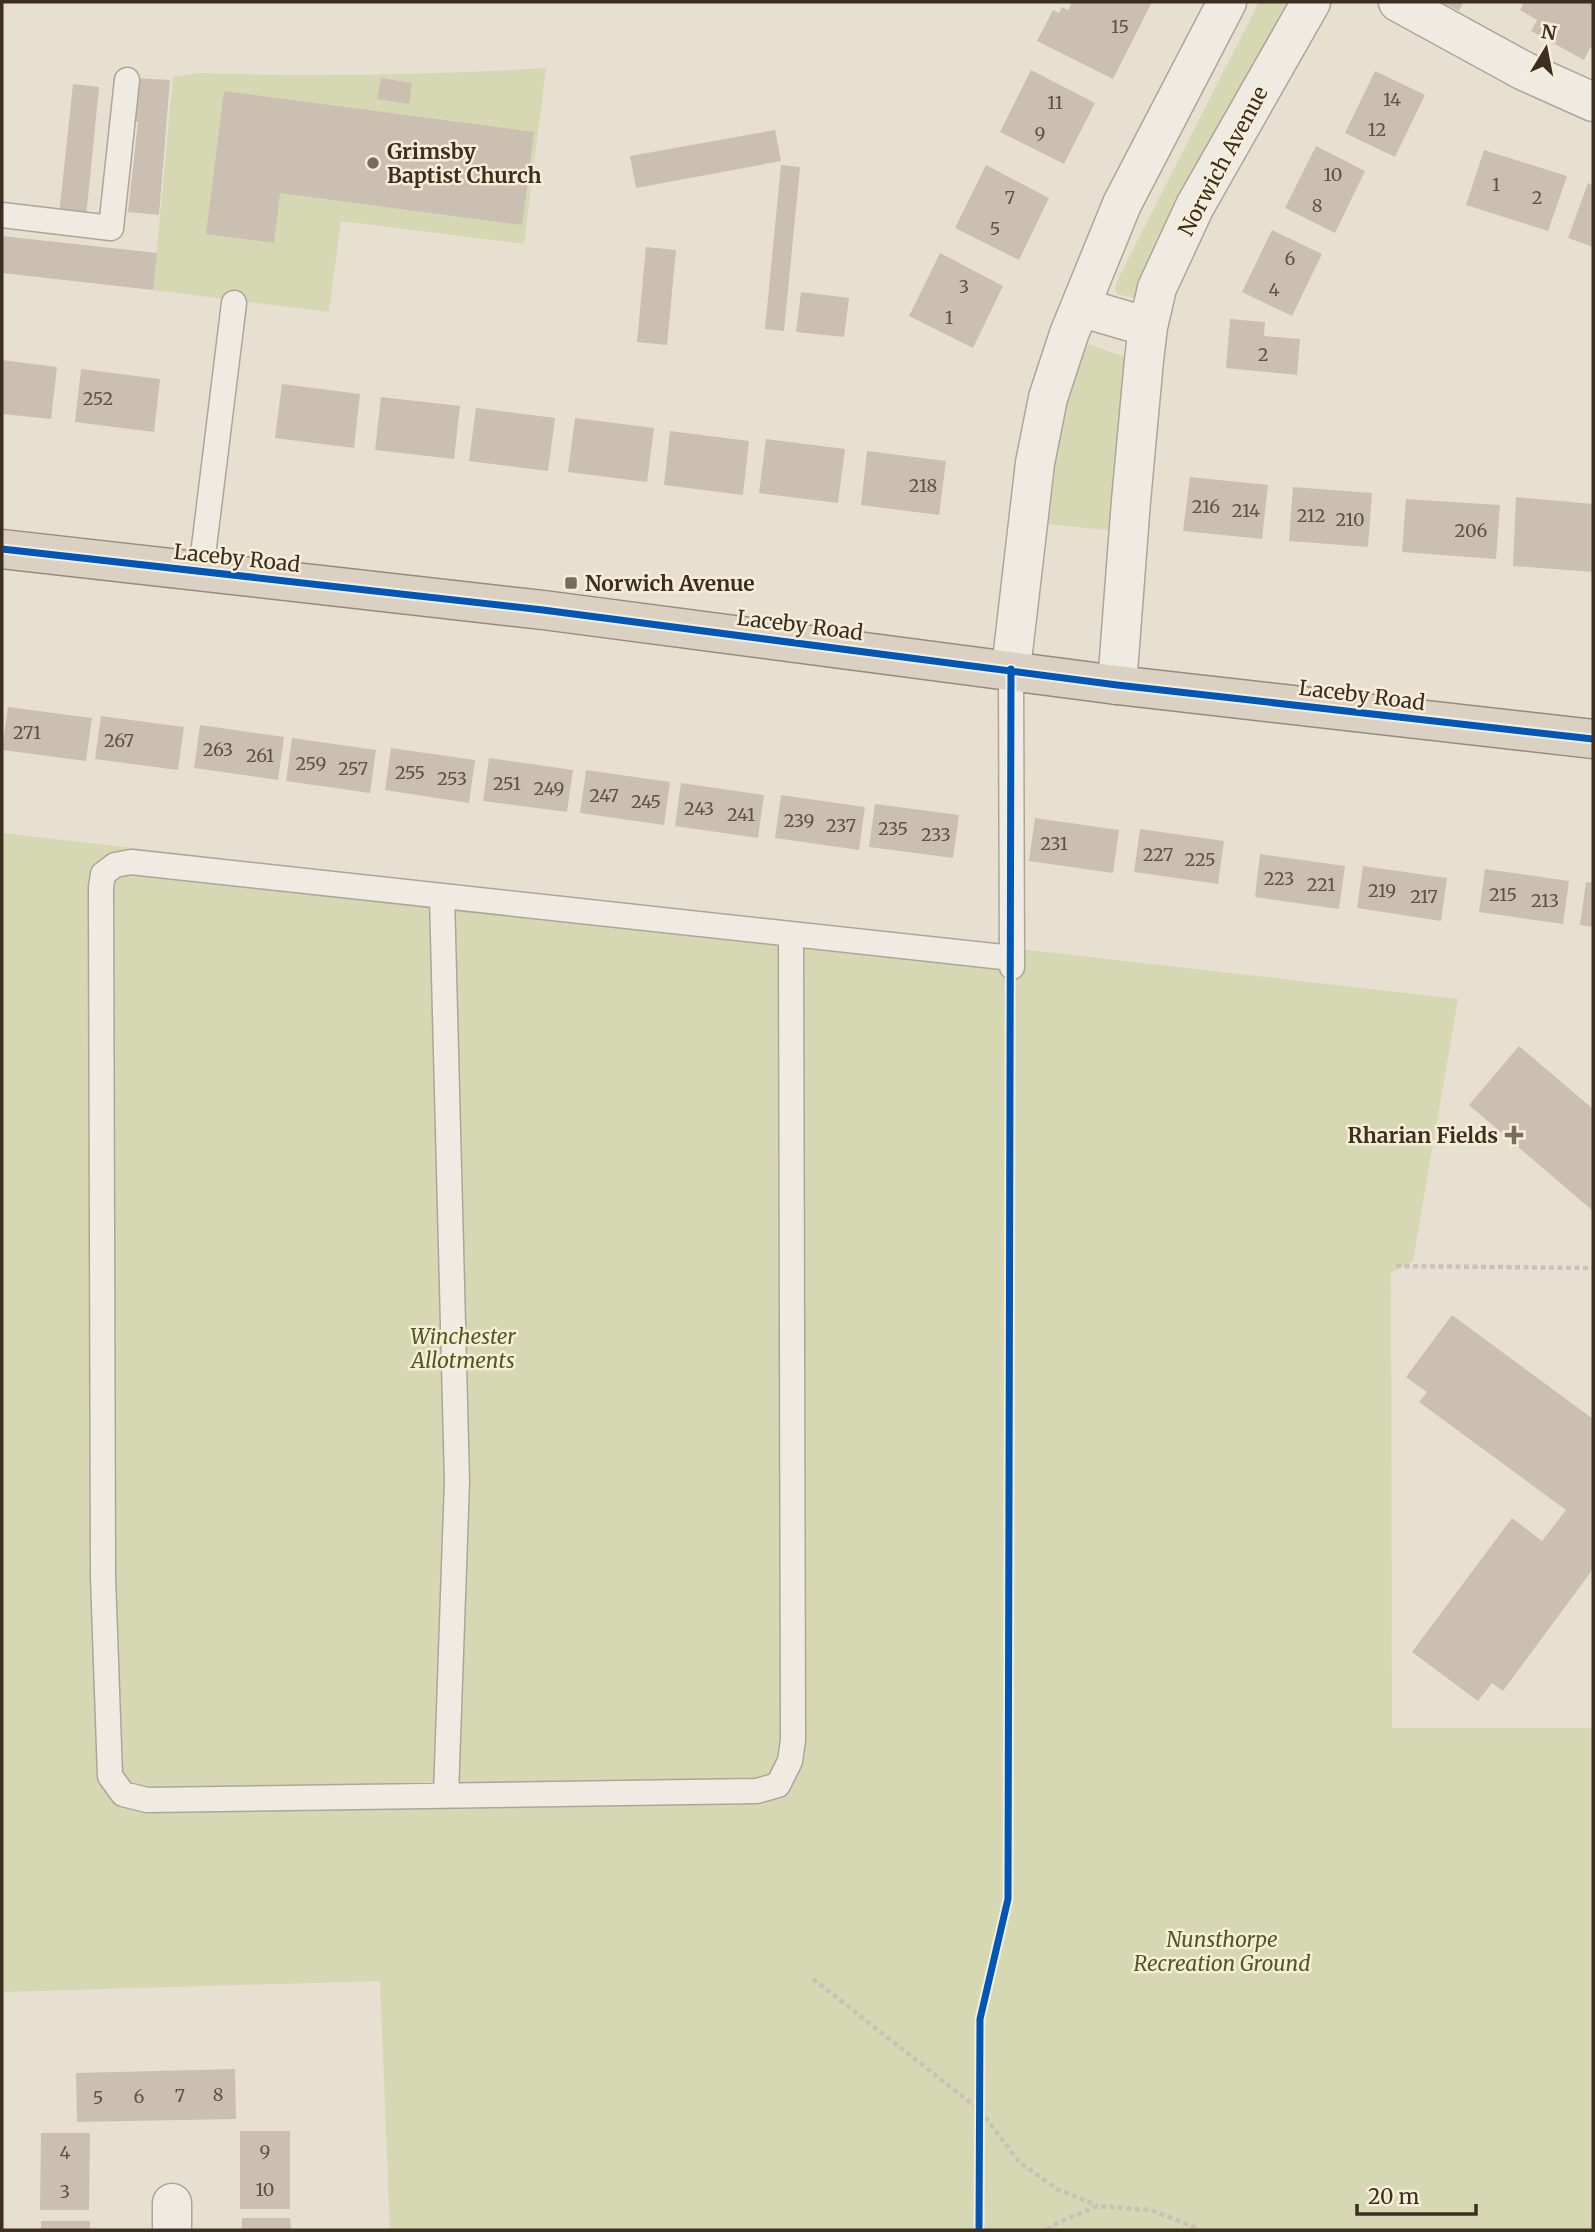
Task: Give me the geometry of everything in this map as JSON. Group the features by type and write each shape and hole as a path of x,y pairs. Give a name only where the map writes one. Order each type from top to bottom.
{"highway":[{"name":"Laceby Road","path":"2,549 542,610 1011,669 1117,685 1593,739"}],"street":[{"path":"1011,669 1038,450 1048,398 1080,307 1122,204 1227,2"},
{"name":"Norwich Avenue","path":"1117,685 1130,501 1148,327 1157,288 1195,206 1311,2"},
{"path":"1398,2 1524,71 1593,102"},
{"path":"1080,307 1148,327"}],"lane":[{"path":"2,215 111,228 127,80"},
{"path":"201,571 234,303"},
{"path":"791,934 793,1740 790,1761 778,1785 757,1791 446,1796 147,1800 122,1794 110,1776 103,1577 103,874 115,865 131,862 791,934 1012,963 1011,669"},
{"path":"442,896 457,1481 446,1796"}],"path":[{"path":"1396,1266 1593,1268"},
{"path":"813,1979 980,2110 1019,2162 1057,2189 1098,2206 1151,2210 1201,2230"},
{"path":"980,2097 980,2123"},
{"path":"1047,2230 1098,2206"}],"green space":[{"path":"1259,2 1287,2 1140,289 1134,298 1117,294 1115,287 1118,279"},
{"path":"546,68 524,244 341,221 329,312 153,290 173,77 198,73 372,75"},
{"path":"1088,344 1128,358 1116,531 1048,524 1064,409 1078,365"},
{"path":"2,833 1458,999 1413,1261 1391,1273 1392,1728 1593,1728 1593,2230 390,2230 380,1981 2,1992"}],"building":[{"path":"1072,2 1152,2 1113,79 1037,41 1053,10 1059,13 1062,7 1068,10"},
{"path":"1441,2 1463,2 1459,11"},
{"path":"1524,2 1593,2 1593,49 1590,48 1584,60 1531,31 1537,20 1520,10"},
{"path":"1031,70 1095,103 1064,164 1000,132"},
{"path":"1375,71 1425,95 1395,157 1345,133"},
{"path":"135,78 170,80 159,215 128,212 138,122 131,121"},
{"path":"381,78 412,83 409,104 377,99"},
{"path":"73,84 99,87 86,218 59,215"},
{"name":"Grimsby Baptist Church","path":"224,91 534,132 522,225 280,193 274,243 206,234"},
{"path":"775,130 781,161 636,188 630,156"},
{"path":"1316,146 1365,171 1335,233 1285,208"},
{"path":"1484,150 1567,176 1548,231 1466,205"},
{"path":"781,165 800,167 784,331 765,329"},
{"path":"986,165 1049,198 1019,260 955,228"},
{"path":"1588,183 1593,185 1593,247 1568,238"},
{"path":"1272,230 1322,254 1292,316 1242,292"},
{"path":"2,236 157,253 153,290 2,273"},
{"path":"646,247 676,250 667,345 637,342"},
{"path":"940,253 1003,286 973,348 909,316"},
{"path":"801,292 849,298 844,337 796,332"},
{"path":"1230,319 1265,322 1264,336 1300,339 1297,375 1226,368"},
{"path":"2,360 57,367 51,419 2,414"},
{"path":"81,369 160,379 154,432 75,422"},
{"path":"282,384 360,394 354,448 275,438"},
{"path":"381,397 460,406 454,459 375,450"},
{"path":"476,408 555,418 548,471 469,461"},
{"path":"575,418 654,428 647,482 568,472"},
{"path":"670,431 749,441 743,495 664,485"},
{"path":"766,439 845,449 838,503 759,493"},
{"path":"867,451 946,461 939,515 861,505"},
{"path":"1190,477 1268,485 1262,539 1183,531"},
{"path":"1293,487 1372,493 1368,547 1289,541"},
{"path":"1516,497 1593,504 1593,572 1513,566"},
{"path":"1406,499 1500,505 1496,559 1402,552"},
{"path":"8,707 92,718 86,761 2,750"},
{"path":"101,716 184,727 178,770 95,759"},
{"path":"200,725 284,737 278,780 194,768"},
{"path":"292,738 376,750 370,793 286,781"},
{"path":"391,748 475,760 469,803 385,790"},
{"path":"489,758 573,770 567,812 483,801"},
{"path":"586,770 670,782 664,825 580,813"},
{"path":"681,783 764,795 758,838 675,826"},
{"path":"781,795 865,807 859,850 775,838"},
{"path":"875,804 959,815 953,858 869,847"},
{"path":"1035,818 1119,830 1113,873 1029,861"},
{"path":"1140,829 1224,841 1218,884 1134,872"},
{"path":"1260,854 1345,866 1339,909 1255,897"},
{"path":"1363,866 1447,878 1441,921 1357,908"},
{"path":"1485,869 1569,881 1563,924 1479,912"},
{"path":"1586,882 1593,883 1593,927 1580,925"},
{"name":"Rharian Fields","path":"1519,1046 1593,1109 1593,1211 1469,1105"},
{"path":"1452,1315 1593,1419 1593,1569 1503,1691 1492,1683 1478,1701 1412,1652 1512,1518 1542,1541 1566,1510 1419,1402 1427,1392 1406,1377"},
{"path":"235,2069 236,2119 77,2122 76,2073"},
{"path":"240,2131 290,2131 290,2209 240,2209"},
{"path":"41,2133 90,2133 89,2210 40,2210"},
{"path":"242,2218 290,2218 291,2230 242,2230"},
{"path":"41,2221 90,2221 90,2230 41,2230"}],"cycle path":[{"path":"2,549 543,610 1117,685 1593,739"},
{"path":"979,2230 980,2019 1008,1899 1011,669"}],"place":[{"name":"Grimsby Baptist Church","path":"373,163"},
{"name":"Norwich Avenue","path":"571,583"},
{"name":"Rharian Fields","path":"1514,1135"}],"park label":[{"name":"Winchester Allotments","path":"463,1348"},
{"name":"Nunsthorpe Recreation Ground","path":"1222,1951"}]}
